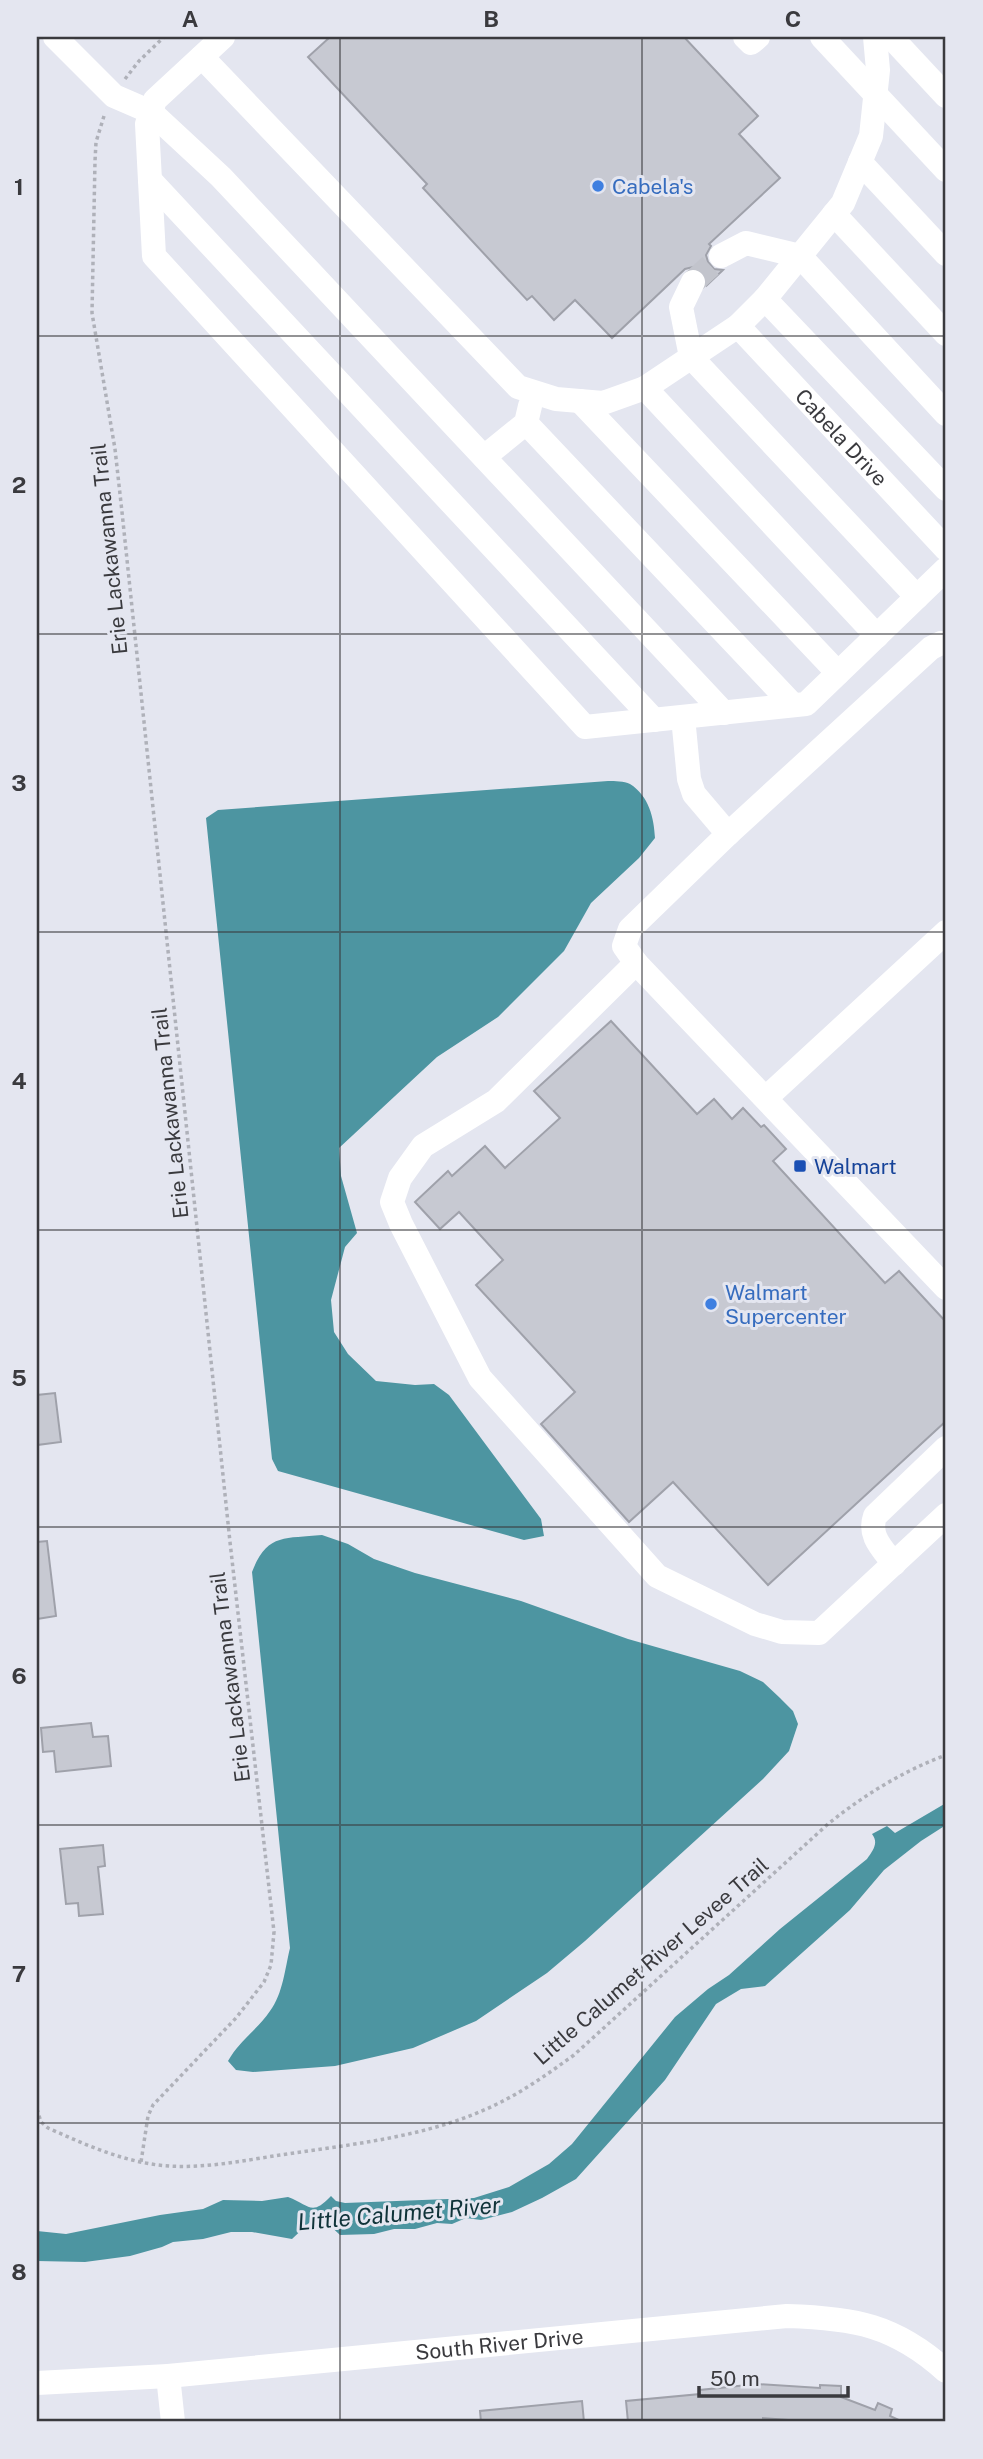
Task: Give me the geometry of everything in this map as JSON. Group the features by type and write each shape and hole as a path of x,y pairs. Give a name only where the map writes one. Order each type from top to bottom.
{"street":[{"path":"55,37 114,96 151,112 222,177 724,713"},
{"path":"223,37 155,100 146,124 154,256 585,727 806,704 946,569"},
{"path":"745,37 751,43 758,37"},
{"path":"822,37 946,170"},
{"path":"202,57 518,387 556,399 603,403 645,388 738,326 765,299 843,203 871,136 878,70 875,37"},
{"path":"891,37 946,96"},
{"path":"860,162 946,254"},
{"path":"149,180 654,720"},
{"path":"834,214 946,334"},
{"path":"721,256 746,243 800,256 946,414"},
{"path":"693,282 681,307 691,357 917,597"},
{"name":"Cabela Drive","path":"765,299 946,489"},
{"name":"Cabela Drive","path":"738,326 946,549"},
{"path":"645,388 877,636"},
{"path":"484,457 526,423 533,392"},
{"path":"580,401 838,673"},
{"path":"526,423 793,705"},
{"path":"946,643 931,648 728,834 630,929 624,946 636,963 946,1288"},
{"path":"683,717 686,759 692,786 708,812 728,834"},
{"path":"766,1098 946,932"},
{"path":"636,963 496,1101 423,1146 400,1178 393,1202 401,1224 480,1378 657,1576 755,1624 782,1632 819,1633 946,1515"},
{"path":"894,1564 875,1539 871,1527 875,1516 946,1448"},
{"name":"South River Drive","path":"37,2383 168,2376 787,2316 828,2317 863,2323 891,2333 920,2349 946,2371"},
{"path":"168,2376 173,2422"}],"path":[{"name":"Erie Lackawanna Trail","path":"141,2162 148,2116 153,2105 236,2018 264,1982 271,1965 274,1932 115,449 92,313 96,142 100,124 114,96 139,61 164,37"},
{"name":"Little Calumet River Levee Trail","path":"37,2109 41,2122 48,2128 101,2151 141,2162 187,2166 223,2163 416,2132 496,2105 574,2056 854,1803 887,1782 946,1755"}],"water":[{"path":"608,781 628,783 642,795 652,815 655,838 639,858 591,903 564,951 498,1017 437,1057 339,1148 341,1176 357,1233 345,1247 331,1300 334,1332 348,1354 376,1381 434,1384 449,1395 541,1519 544,1536 524,1540 278,1471 272,1459 206,818 218,810"},
{"path":"322,1535 348,1544 374,1559 415,1573 521,1601 628,1639 740,1671 763,1682 793,1711 798,1724 789,1751 763,1779 585,1941 547,1973 476,2021 413,2048 335,2066 253,2072 236,2070 228,2061 274,2004 281,1989 290,1948 252,1572 264,1550 278,1540"},
{"name":"Little Calumet River","path":"946,1803 946,1825 884,1870 850,1910 765,1986 741,1989 716,2004 665,2080 576,2179 542,2198 512,2212 481,2220 466,2218 452,2224 437,2223 415,2229 340,2235 324,2220 310,2222 292,2239 252,2232 231,2232 203,2239 173,2242 130,2256 85,2262 37,2261 37,2231 66,2234 203,2209 223,2200 262,2201 288,2197 314,2208 331,2196 336,2201 345,2203 474,2198 509,2187 549,2164 572,2144 675,2017 867,1859 875,1843 872,1834 887,1826 895,1833"}],"building":[{"name":"Cabela's","path":"330,37 684,37 758,116 739,134 780,178 709,244 711,246 706,255 708,262 714,269 723,270 707,285 706,274 700,269 685,269 612,338 575,300 554,320 532,296 527,300 423,188 427,184 308,57"},
{"name":"Walmart Supercenter","path":"611,1021 697,1114 714,1099 732,1119 743,1108 761,1127 764,1125 786,1149 773,1161 885,1283 899,1271 946,1322 946,1421 768,1585 673,1482 629,1522 541,1424 575,1392 476,1285 503,1260 459,1212 440,1229 415,1202 448,1171 452,1176 485,1146 505,1168 560,1118 534,1091"},
{"path":"55,1393 61,1442 37,1445 37,1395"},
{"path":"47,1541 56,1616 37,1619 37,1542"},
{"path":"91,1723 93,1737 108,1736 111,1766 56,1772 54,1751 43,1752 41,1728"},
{"path":"103,1845 105,1866 98,1867 103,1914 79,1916 78,1903 66,1904 60,1849"},
{"path":"757,2384 820,2388 820,2385 841,2386 841,2397 875,2410 878,2403 892,2409 890,2416 903,2422 815,2422 763,2418 763,2422 628,2422 626,2401 700,2394 700,2390"},
{"path":"582,2401 584,2422 481,2422 480,2411"}],"tunnel":[{"path":"693,282 721,256"}],"place":[{"name":"Cabela's","path":"598,186"},
{"name":"Walmart","path":"800,1166"},
{"name":"Walmart Supercenter","path":"711,1304"}]}
